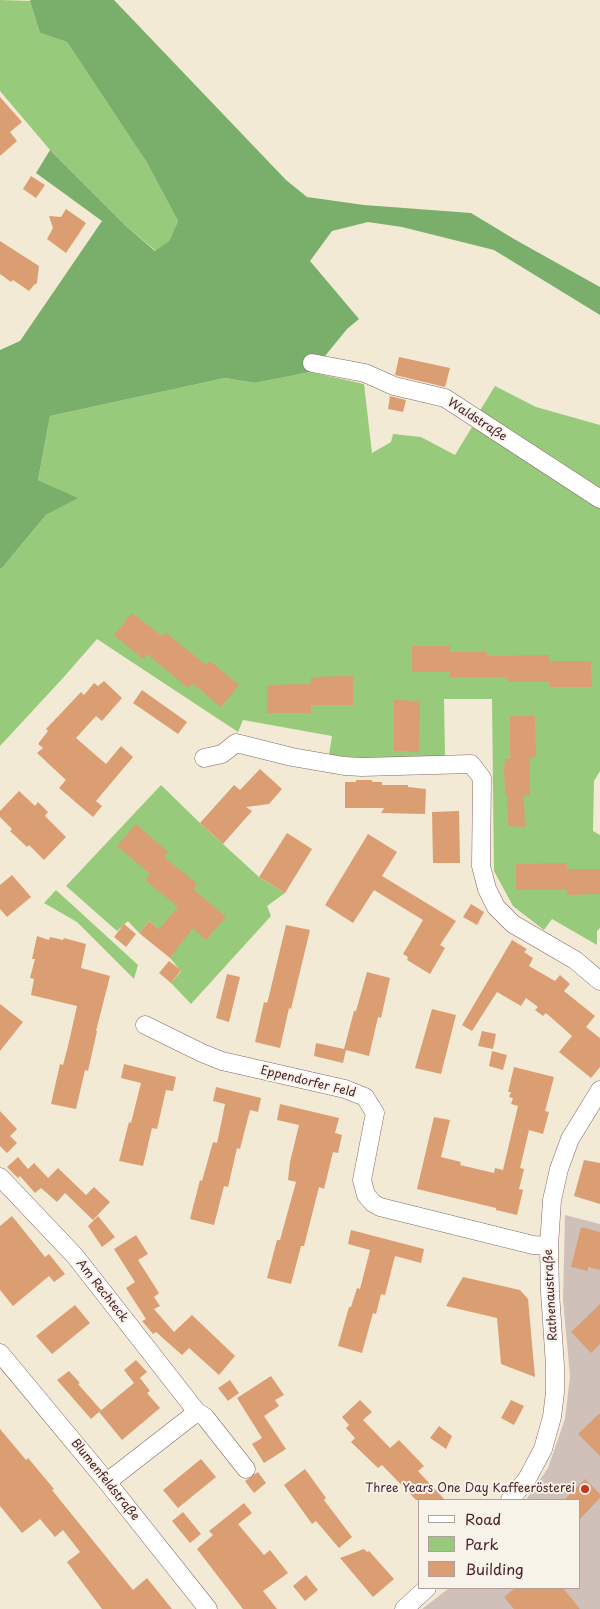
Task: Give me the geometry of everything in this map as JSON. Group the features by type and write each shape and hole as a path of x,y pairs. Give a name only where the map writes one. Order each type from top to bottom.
{"street":[{"name":"Waldstraße","path":"312,363 365,373 394,386 445,398 600,499"},
{"path":"204,758 222,754 236,742 292,757 344,766 471,764 482,778 481,866 486,889 496,907 513,924 575,960 600,981"},
{"name":"Eppendorfer Feld","path":"145,1025 222,1061 345,1089 365,1097 375,1113 362,1180 366,1195 373,1203 380,1207 533,1245 549,1246"},
{"name":"Rathenaustraße","path":"511,1499 527,1479 543,1449 552,1417 555,1392 555,1366 549,1246 552,1200 558,1170 570,1139 600,1090"},
{"name":"Am Rechteck","path":"0,1176 75,1256 197,1412 205,1417 246,1469"},
{"name":"Blumenfeldstraße","path":"0,1353 107,1482 208,1609"},
{"path":"107,1482 197,1412"},
{"path":"404,1609 426,1589"}],"shaded area":[{"path":"565,1215 600,1224 600,1609 422,1609 448,1589 580,1589 580,1499 527,1499 548,1468 565,1419 570,1376 563,1300"}],"green space":[{"path":"0,0 31,1 40,33 67,42 147,163 178,221 169,241 156,251 127,227 50,150 0,91"},
{"path":"30,0 114,0 286,180 307,197 364,205 471,213 600,287 600,315 494,250 402,227 368,222 332,231 310,261 359,319 347,329 325,356 311,358 310,372 255,383 225,378 50,416 38,480 78,498 46,515 2,568 0,568 0,350 20,341 102,221 36,173 50,150 127,227 155,251 169,241 178,221 147,163 67,42 40,33"},
{"path":"310,372 364,384 372,453 391,442 393,434 421,437 455,455 472,427 494,439 600,508 600,771 594,781 593,831 600,835 600,928 597,931 597,945 552,919 544,930 513,906 494,871 492,699 444,699 445,756 361,758 329,755 332,736 243,720 238,732 97,639 0,746 0,568 2,568 46,515 77,498 38,480 50,416 225,378 255,383"},
{"path":"495,386 536,407 600,425 600,489 479,412"},
{"path":"161,785 259,877 285,893 267,906 271,916 191,1004 171,983 181,971 170,958 179,945 149,921 139,933 128,921 117,931 66,886"},
{"path":"56,890 138,965 134,979 77,922 44,903"}],"building":[{"path":"0,97 22,122 10,132 17,141 0,156"},
{"path":"31,176 45,185 36,198 23,189"},
{"path":"66,209 86,223 66,253 47,239 53,228 49,216 61,217"},
{"path":"0,241 39,266 37,283 29,291 0,274"},
{"path":"399,357 450,368 445,387 395,375"},
{"path":"390,396 406,400 403,412 388,409"},
{"path":"132,613 162,636 165,632 206,665 210,661 239,685 221,707 192,683 188,688 147,654 143,659 114,635"},
{"path":"412,646 450,646 450,652 487,652 487,656 549,655 549,661 591,661 592,687 550,687 550,682 508,682 508,677 450,677 450,672 412,672"},
{"path":"353,676 353,705 311,705 311,713 267,713 267,685 311,684 311,677"},
{"path":"104,681 122,698 102,721 96,716 76,738 106,764 121,746 133,757 96,801 102,806 93,817 59,788 66,780 37,753 43,748 38,744 48,731 46,729 81,692 84,695 94,683 98,686"},
{"path":"142,690 187,722 178,734 133,703"},
{"path":"394,700 420,701 419,752 394,751"},
{"path":"510,716 535,716 536,758 530,758 530,796 524,796 525,827 508,826 504,769 505,759 510,759"},
{"path":"260,769 282,789 269,804 246,807 252,811 223,844 200,823 234,785 240,790"},
{"path":"356,780 372,780 372,782 382,782 382,785 408,785 408,787 426,789 425,814 381,813 384,808 345,808 345,782 356,782"},
{"path":"19,791 35,806 38,802 48,812 45,816 66,837 44,860 29,845 27,847 10,831 12,829 0,817 0,811"},
{"path":"459,811 460,863 433,863 432,812"},
{"path":"136,824 168,852 164,857 197,884 193,889 226,917 206,940 193,928 170,958 139,933 149,921 159,929 178,907 145,880 150,874 117,846"},
{"path":"287,833 312,849 285,893 259,877"},
{"path":"368,834 397,852 382,876 456,921 440,945 445,948 430,974 407,960 408,957 403,954 423,920 374,890 353,923 325,905"},
{"path":"567,863 567,869 600,869 600,894 567,895 567,890 516,890 516,864"},
{"path":"12,875 31,897 7,917 0,909 0,885"},
{"path":"471,904 484,912 477,925 463,917"},
{"path":"124,924 136,934 126,947 114,937"},
{"path":"286,925 310,930 280,1048 255,1042 264,1002 267,1003 268,1000"},
{"path":"37,936 49,940 50,937 63,940 64,938 86,944 81,968 110,976 88,1071 85,1070 76,1109 51,1104 60,1064 63,1065 77,1006 31,995 34,979 30,978 35,959 32,959"},
{"path":"512,940 527,949 524,952 533,958 529,966 555,981 560,975 570,984 564,991 595,1016 586,1027 600,1038 600,1067 591,1078 559,1052 572,1036 546,1013 543,1016 535,1010 538,1007 526,998 521,1006 497,992 472,1031 462,1025"},
{"path":"169,961 181,970 171,983 159,973"},
{"path":"367,972 390,978 381,1018 378,1017 369,1056 346,1050 343,1063 314,1056 316,1043 344,1049"},
{"path":"227,974 240,977 229,1022 216,1018"},
{"path":"0,1004 23,1022 0,1051"},
{"path":"432,1009 456,1015 441,1074 415,1068"},
{"path":"482,1031 496,1034 493,1049 478,1046"},
{"path":"492,1051 507,1055 503,1070 489,1066"},
{"path":"124,1064 176,1077 173,1091 166,1090 157,1129 152,1128 143,1166 119,1161 141,1083 121,1078"},
{"path":"514,1067 554,1077 545,1111 549,1112 543,1134 529,1130 520,1168 524,1169 519,1189 523,1190 517,1215 417,1189 434,1117 450,1120 441,1157 461,1162 460,1165 494,1173 495,1168 503,1170 518,1106 511,1104 513,1098 509,1097 511,1092 508,1092"},
{"path":"216,1087 261,1098 258,1112 250,1110 240,1149 237,1148 228,1187 224,1186 214,1225 190,1219 200,1180 202,1181 213,1142 217,1143 225,1104 213,1101"},
{"path":"280,1104 339,1118 335,1133 342,1135 338,1153 333,1152 324,1189 319,1187 304,1246 301,1246 291,1284 267,1278 296,1182 288,1180 290,1162 299,1125 277,1120"},
{"path":"0,1111 17,1129 10,1136 17,1143 7,1153 0,1146"},
{"path":"18,1157 28,1169 34,1163 48,1178 58,1168 86,1195 94,1187 110,1202 93,1220 65,1193 57,1202 41,1188 35,1193 20,1176 18,1178 7,1167"},
{"path":"584,1160 600,1163 600,1204 574,1196"},
{"path":"12,1216 45,1257 49,1254 65,1274 54,1282 49,1276 13,1306 0,1290 0,1226"},
{"path":"98,1216 115,1237 102,1247 88,1226"},
{"path":"581,1227 600,1232 600,1270 588,1267 588,1271 571,1267"},
{"path":"351,1230 424,1249 421,1263 395,1256 385,1295 381,1294 376,1314 373,1313 362,1353 338,1346 349,1307 351,1307 357,1288 360,1289 370,1250 348,1244"},
{"path":"136,1235 148,1254 138,1260 159,1293 154,1297 160,1306 154,1309 174,1332 192,1315 235,1356 219,1375 189,1348 182,1355 156,1332 153,1334 142,1321 146,1319 126,1288 135,1282 114,1249"},
{"path":"463,1277 520,1290 528,1299 535,1377 501,1364 497,1318 446,1306"},
{"path":"600,1304 600,1344 591,1353 571,1332"},
{"path":"75,1305 90,1323 52,1354 36,1336"},
{"path":"136,1360 147,1372 134,1383 124,1370"},
{"path":"69,1371 101,1410 91,1419 57,1380"},
{"path":"271,1376 284,1395 275,1400 279,1406 264,1416 286,1449 264,1463 252,1444 262,1438 237,1398"},
{"path":"140,1378 150,1391 147,1393 160,1408 122,1440 99,1412"},
{"path":"230,1380 239,1393 228,1401 218,1388"},
{"path":"360,1400 372,1412 363,1420 390,1448 399,1440 424,1466 418,1471 444,1499 416,1500 382,1465 378,1468 351,1442 355,1438 346,1428 349,1425 342,1417"},
{"path":"511,1400 524,1406 514,1425 501,1418"},
{"path":"600,1413 600,1456 578,1434"},
{"path":"439,1426 452,1436 446,1449 430,1438"},
{"path":"0,1429 54,1489 52,1490 133,1590 147,1578 172,1609 102,1609 67,1562 80,1552 63,1530 55,1537 40,1519 22,1533 0,1506"},
{"path":"201,1459 216,1477 178,1508 163,1490"},
{"path":"305,1469 326,1498 324,1500 352,1537 339,1548 316,1521 312,1524 284,1485"},
{"path":"258,1472 266,1483 254,1493 245,1481"},
{"path":"585,1479 600,1494 600,1498 580,1519 580,1499 565,1499"},
{"path":"244,1503 252,1513 238,1524 264,1555 270,1550 288,1573 263,1591 277,1609 243,1609 197,1549 213,1535 209,1531"},
{"path":"183,1512 201,1534 190,1543 172,1521"},
{"path":"364,1549 367,1552 369,1551 394,1579 373,1597 340,1558"},
{"path":"306,1575 318,1590 305,1601 293,1586"},
{"path":"514,1589 564,1589 580,1609 514,1609 504,1597"}],"place":[{"name":"Three Years One Day Kaffeerösterei","path":"585,1489"}]}
